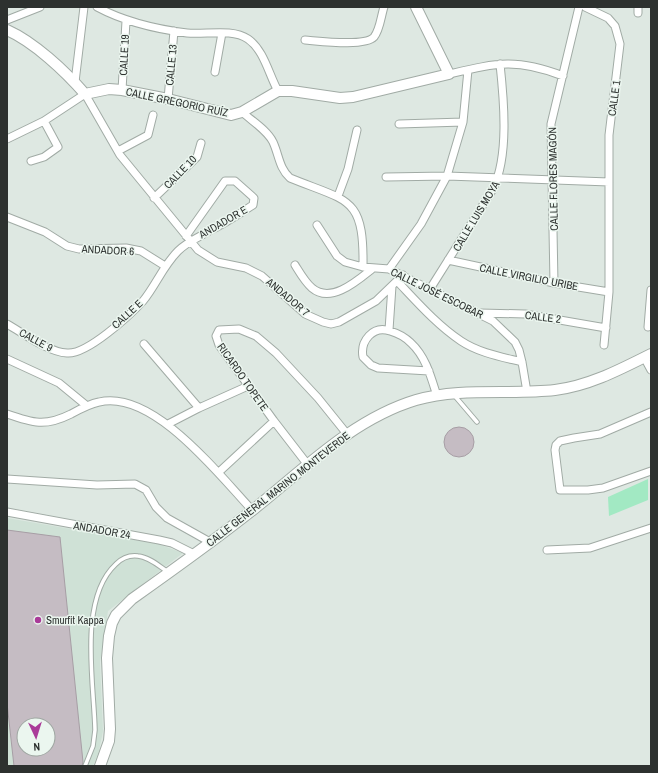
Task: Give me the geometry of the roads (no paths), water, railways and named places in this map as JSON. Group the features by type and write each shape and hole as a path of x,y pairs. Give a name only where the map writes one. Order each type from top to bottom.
{"street":[{"path":"7,20 40,7"},
{"path":"75,82 84,7"},
{"path":"97,7 126,21 174,31 242,36 248,39 256,47 278,91 292,91 340,98 353,97 449,74 500,64 520,63 532,65 563,76"},
{"path":"305,40 354,42 369,40 375,35 384,7"},
{"path":"416,7 449,74"},
{"name":"CALLE FLORES MAGÓN","path":"554,283 553,181 550,138 551,124 579,7"},
{"name":"CALLE 1","path":"585,7 608,18 618,31 620,44 610,122 609,292 604,345"},
{"name":"CALLE 19","path":"122,90 126,21"},
{"path":"7,30 34,46 75,82 85,94"},
{"name":"CALLE 13","path":"168,99 174,31"},
{"path":"215,72 222,34"},
{"name":"CALLE LUIS MOYA","path":"430,289 499,177 503,138 503,104 500,64"},
{"path":"389,269 421,224 447,176 463,122 468,70"},
{"name":"CALLE GREGORIO RUÍZ","path":"7,139 44,121 85,94 109,89 168,99 226,114 236,114 242,112 278,91"},
{"name":"ANDADOR 7","path":"85,94 118,151 154,198 198,250 217,262 246,268 262,276 305,314 327,324 339,322 358,313 376,301 403,275"},
{"path":"242,112 269,135 274,143 284,173 290,178 338,196 355,211 360,221 363,241 363,267"},
{"path":"118,151 148,135 153,115"},
{"path":"31,161 44,157 58,147 44,121"},
{"path":"399,124 463,122"},
{"path":"338,196 348,169 357,130"},
{"name":"CALLE 10","path":"154,198 197,157 201,143"},
{"path":"386,178 447,176 609,182"},
{"name":"ANDADOR E","path":"232,180 240,184 254,198 254,204 188,239 225,181 232,180"},
{"name":"ANDADOR 6","path":"7,217 44,232 67,246 79,249 141,251 165,266"},
{"name":"CALLE JOSÉ ESCOBAR","path":"317,225 337,256 345,262 363,267 389,269 493,321 515,342 522,362 527,392"},
{"name":"CALLE E","path":"66,353 78,352 132,312 144,300 165,266 188,239"},
{"name":"CALLE VIRGILIO URIBE","path":"448,260 554,283 609,292"},
{"path":"295,265 312,288 319,292 325,293 340,291 356,282 372,268"},
{"path":"389,330 395,283"},
{"path":"395,283 461,341 484,352 522,362"},
{"path":"648,327 651,290"},
{"name":"CALLE 2","path":"478,313 525,314 606,328"},
{"name":"CALLE 9","path":"7,324 52,349 66,353"},
{"name":"RICARDO TOPETE","path":"308,465 219,345 216,336 219,330 239,329 256,336 276,353 318,398 347,434"},
{"path":"429,371 378,368 367,362 363,357 362,345 366,338 378,331 389,330 411,343 419,352 429,371 437,396"},
{"path":"144,344 199,408"},
{"path":"648,356 651,370"},
{"name":"CALLE GENERAL MARINO MONTEVERDE","path":"100,766 109,741 107,658 112,623 116,615 132,599 252,510 347,434 400,406 437,396 453,394 527,392 571,387 602,377 648,356"},
{"path":"7,359 58,383 87,406"},
{"path":"168,424 248,386"},
{"path":"7,414 30,422 46,423 62,419 87,406 108,401 124,402 138,407 168,424 219,472 252,510"},
{"path":"651,412 600,434 560,441 556,444 555,450 560,490 588,490 603,488 651,471"},
{"path":"219,472 274,421"},
{"path":"7,479 97,485 135,484 146,490 156,507 167,518 210,542"},
{"name":"ANDADOR 24","path":"7,512 159,540 172,543 194,554"},
{"path":"547,550 590,548 651,528"}],"lane":[{"path":"453,394 477,422"},
{"path":"85,766 93,746 95,730 91,624 103,581 111,569 120,560 131,556 145,557 169,572"}],"place":[{"name":"Smurfit Kappa","path":"38,620"}]}
